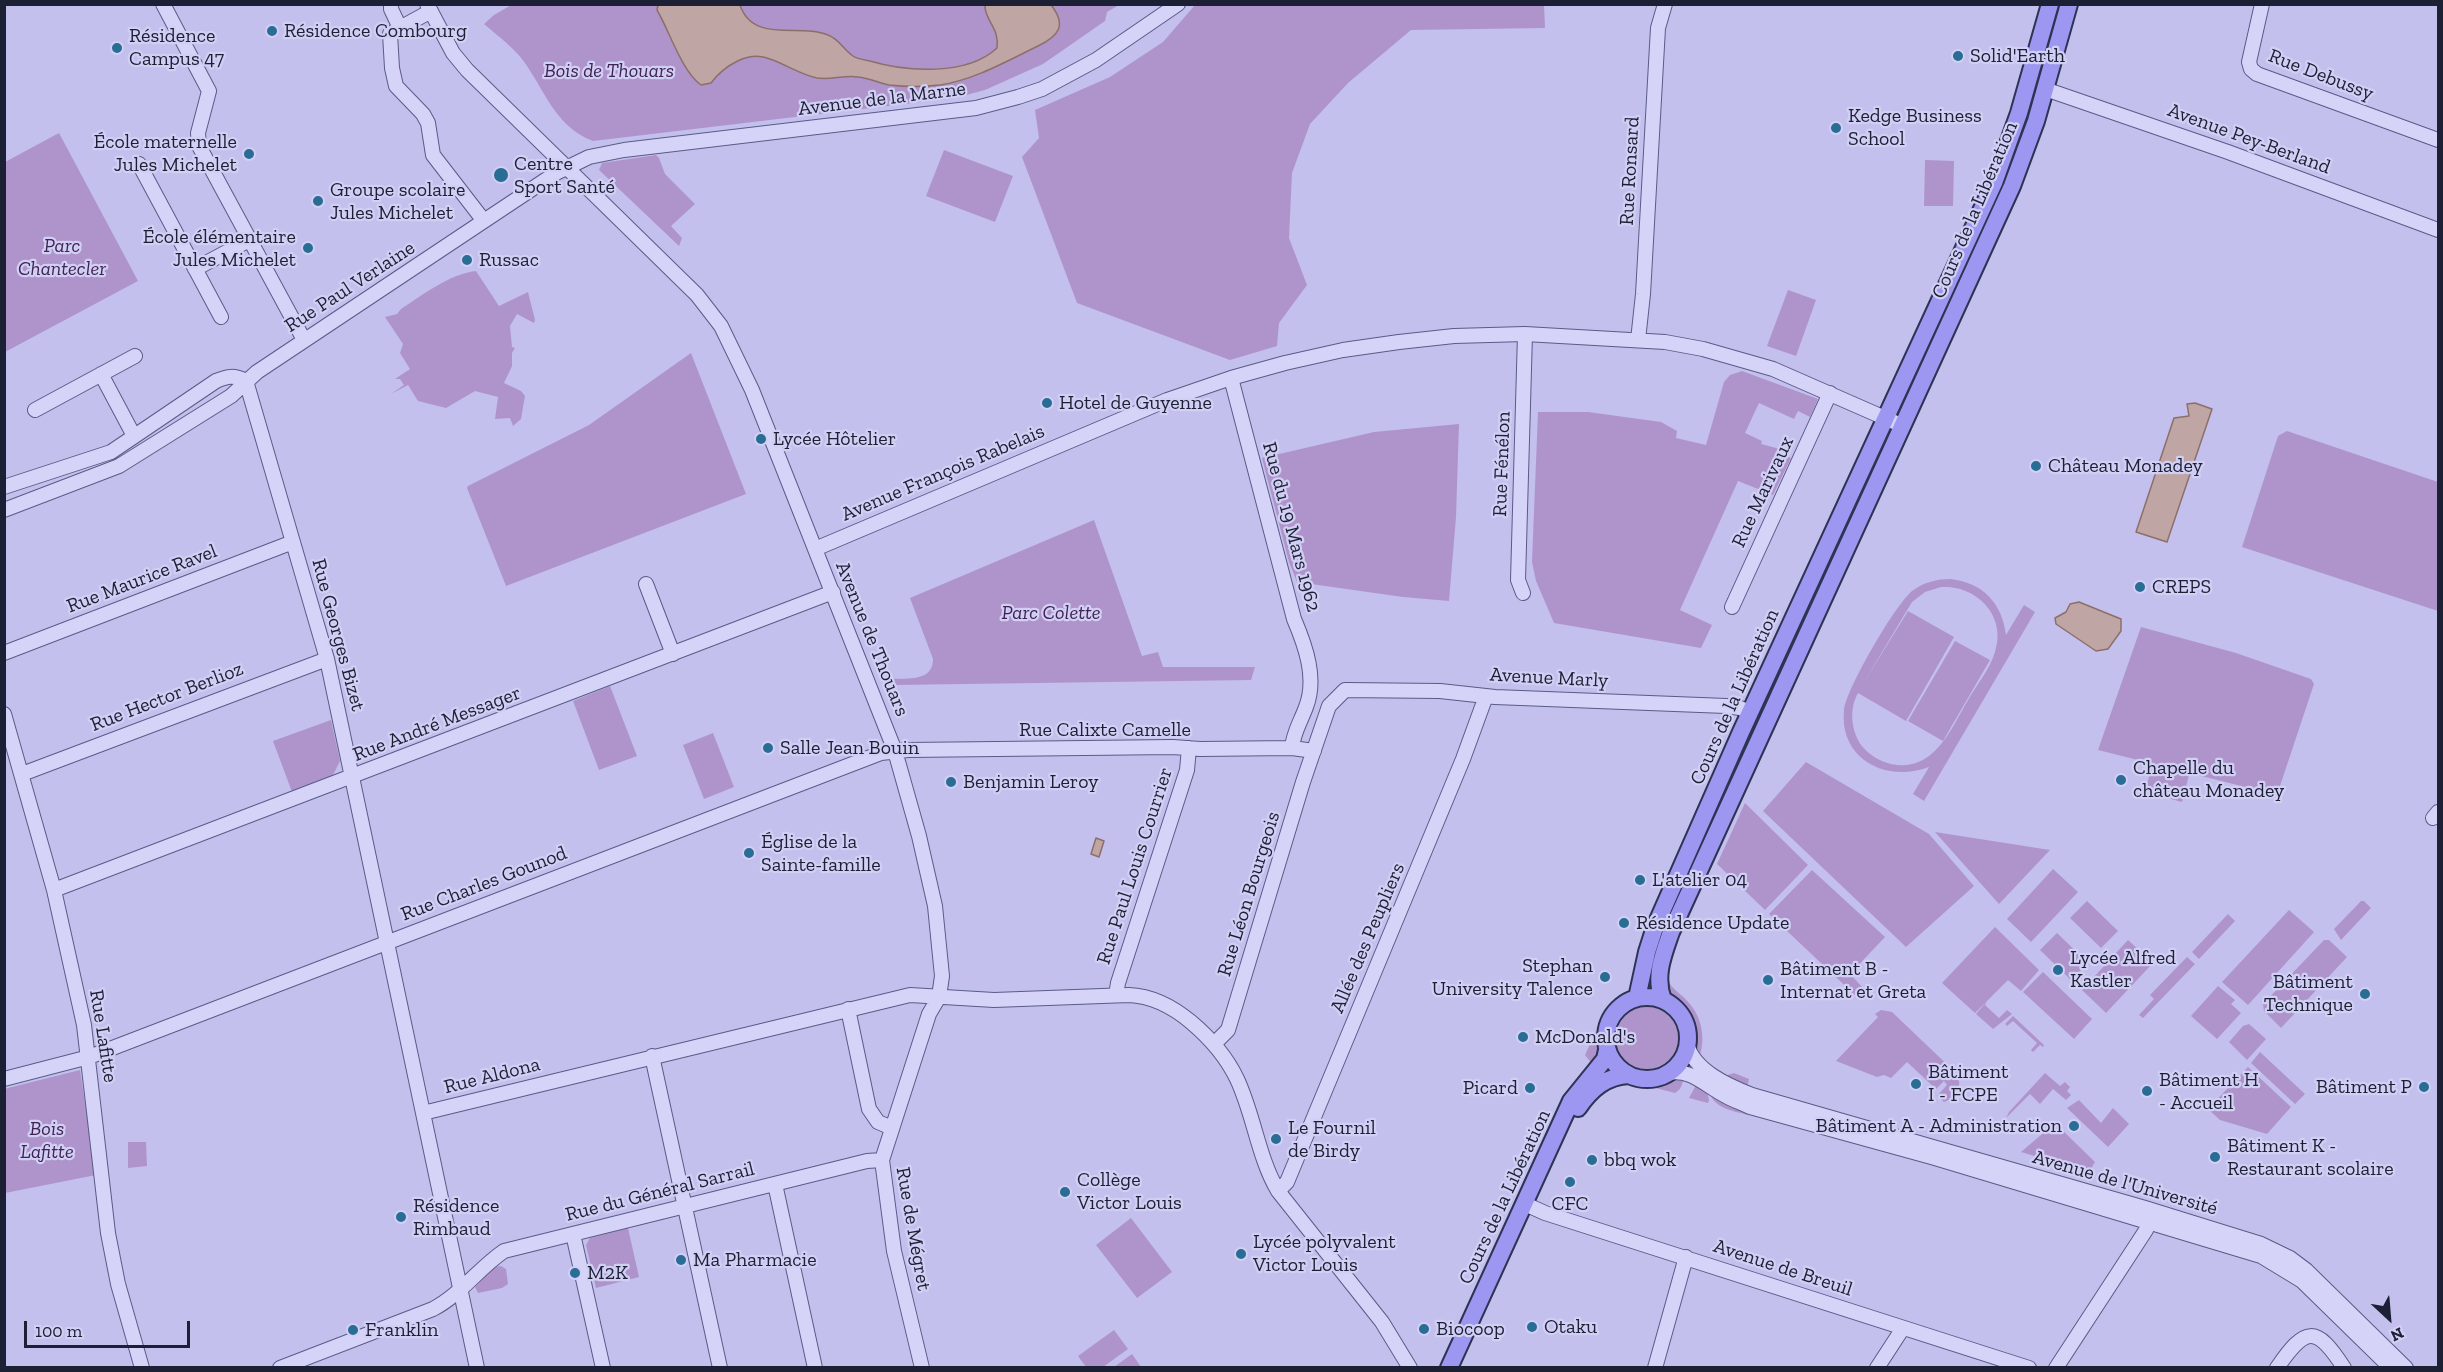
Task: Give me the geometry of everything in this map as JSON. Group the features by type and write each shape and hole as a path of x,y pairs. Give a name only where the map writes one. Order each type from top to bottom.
{"main road":[{"name":"Cours de la Libération","path":"1637,999 1655,927 1750,712 1942,297 2003,159 2050,4"},
{"name":"Cours de la Libération","path":"1663,1000 1658,981 1662,955 1720,823 2012,186 2036,121 2066,5"},
{"path":"1902,426 1901,415 1906,398 1937,329 1942,297"},
{"path":"1815,616 1820,586 1883,441 1886,429 1885,418"},
{"path":"1720,823 1728,789 1752,726 1750,712"},
{"path":"1649,997 1663,1000 1682,1017 1687,1030 1687,1044 1681,1061 1668,1073 1650,1079 1629,1075 1616,1065 1607,1050 1606,1033 1613,1015 1621,1006 1637,999 1649,997"},
{"name":"Cours de la Libération","path":"1458,1368 1571,1101 1597,1070 1607,1050"},
{"name":"Cours de la Libération","path":"1449,1368 1528,1206 1583,1102 1607,1079 1629,1075"}],"street":[{"path":"163,4 209,91 198,133 199,146 304,340"},
{"path":"391,4 400,28"},
{"name":"Avenue de la Marne","path":"568,167 589,158 624,150 976,108 1018,97 1042,89 1096,60 1178,4"},
{"name":"Rue Ronsard","path":"1638,340 1643,294 1659,28 1665,4"},
{"name":"Rue Debussy","path":"2262,4 2249,62 2251,69 2257,74 2439,140"},
{"path":"429,8 390,34 392,68 396,86 423,114 428,123 433,155 484,221"},
{"name":"Avenue de Thouars","path":"429,8 453,53 467,70 697,295 721,326 752,390 895,751 919,836 935,906 942,976 939,997"},
{"name":"Avenue Pey-Berland","path":"2045,89 2229,152 2439,230"},
{"path":"139,164 221,317"},
{"name":"Rue Paul Verlaine","path":"4,510 119,466 216,406 231,396 246,381 304,340 568,167"},
{"path":"195,268 249,240"},
{"name":"Avenue François Rabelais","path":"815,549 1149,407 1231,378 1353,348 1454,336 1524,334 1665,342 1773,369 1885,418"},
{"name":"Rue Fénélon","path":"1523,593 1518,579 1524,334"},
{"path":"35,410 135,356"},
{"path":"101,374 134,436"},
{"path":"4,487 111,452 216,381 235,376 246,381"},
{"name":"Rue du 19 Mars 1962","path":"1231,378 1294,620 1307,656 1312,686 1295,731 1292,748"},
{"name":"Rue Georges Bizet","path":"246,381 327,659 423,1113"},
{"name":"Rue Marivaux","path":"1732,607 1830,393"},
{"path":"1885,418 1902,426"},
{"name":"Rue Maurice Ravel","path":"4,653 293,542"},
{"path":"645,584 673,654"},
{"name":"Rue André Messager","path":"54,890 833,592"},
{"name":"Rue Hector Berlioz","path":"22,774 327,659"},
{"name":"Avenue Marly","path":"1345,690 1440,691 1486,696 1726,706 1750,712"},
{"name":"Rue Léon Bourgeois","path":"1214,1044 1228,1030 1303,782 1329,706 1345,690"},
{"name":"Allée des Peupliers","path":"1278,1191 1287,1182 1463,759 1486,696"},
{"name":"Rue Lafitte","path":"4,714 54,890 84,1025 113,1263 142,1368"},
{"name":"Rue Calixte Camelle","path":"895,751 1189,748 1292,748 1314,751"},
{"name":"Rue Paul Louis Courrier","path":"1116,995 1187,770 1189,748"},
{"name":"Rue Charles Gounod","path":"4,1079 89,1056 881,753 895,751"},
{"name":"Rue Aldona","path":"477,1368 423,1113 910,995 939,997"},
{"path":"939,997 994,1000 1137,995 1175,1010 1214,1044 1237,1078 1268,1171 1278,1191 1382,1322 1410,1368"},
{"name":"Rue de Mégret","path":"922,1368 894,1251 882,1160 929,1014 939,997"},
{"path":"848,1009 869,1109 878,1122 892,1128"},
{"name":"Avenue de l'Université","path":"1687,1044 1692,1057 1700,1065 1732,1087 1752,1095 2261,1256 2294,1269"},
{"path":"652,1056 720,1368"},
{"name":"Avenue de l'Université","path":"1668,1073 1676,1072 1693,1076 1725,1096 1750,1107 1936,1153 2261,1244 2294,1269 2406,1368"},
{"name":"Rue du Général Sarrail","path":"460,1288 504,1251 867,1161 882,1160"},
{"path":"775,1184 815,1368"},
{"name":"Avenue de Breuil","path":"1528,1206 2029,1368"},
{"path":"2056,1368 2149,1222"},
{"path":"573,1234 603,1368"},
{"path":"1655,1368 1686,1257"},
{"path":"280,1368 424,1313 444,1303 460,1288"},
{"name":"Avenue de l'Université","path":"2338,1308 2391,1368"},
{"path":"1877,1368 1903,1329"},
{"path":"2277,1368 2293,1345 2307,1337 2317,1337 2325,1341 2344,1368"}],"green space":[{"name":"Bois de Thouars","path":"513,4 1119,5 1107,12 1105,21 1043,64 985,90 955,98 593,141 570,128 554,110 523,60 484,24"},
{"path":"1195,5 1544,5 1545,28 1411,30 1348,83 1310,124 1292,173 1289,238 1307,285 1279,323 1277,346 1230,360 1077,303 1022,157 1039,138 1035,110 1110,77 1163,42"},
{"name":"Parc Chantecler","path":"59,133 138,281 5,352 5,162"},
{"path":"944,150 1013,176 995,222 926,196"},
{"path":"656,155 665,174 695,204 671,226 682,238 679,246 599,170 602,163"},
{"path":"1925,160 1954,161 1953,206 1924,206"},
{"path":"476,271 499,306 528,292 535,320 534,323 517,314 510,326 512,347 515,348 512,353 512,366 504,383 521,391 525,396 521,419 513,426 510,418 495,419 498,397 475,391 446,408 418,401 408,385 391,394 404,385 400,379 395,379 410,369 400,353 403,344 385,317 397,314 401,309 446,281"},
{"path":"1788,290 1816,300 1796,356 1767,346"},
{"path":"691,353 746,494 506,586 468,486 589,425"},
{"path":"1742,371 1818,399 1810,417 1798,411 1794,419 1759,403 1745,433 1762,441 1761,444 1780,449 1778,453 1791,458 1773,495 1738,481 1680,610 1712,625 1701,648 1554,623 1536,581 1532,562 1538,412 1588,412 1661,422 1677,431 1676,438 1706,445 1724,382 1730,375"},
{"path":"1459,424 1456,517 1449,601 1297,582 1289,562 1262,458 1374,432"},
{"path":"2287,431 2438,482 2438,611 2242,547 2278,436"},
{"name":"Parc Colette","path":"1094,520 1142,656 1158,652 1163,667 1255,667 1251,680 894,685 891,679 918,677 929,672 932,666 933,659 910,598"},
{"path":"1946,579 1973,585 1989,596 2000,613 2006,635 2024,605 2035,612 1924,801 1913,794 1929,767 1897,772 1869,763 1849,742 1844,727 1844,710 1862,667 1904,599 1921,585","holes":["1941,587 1954,588 1977,597 1993,615 1998,639 1993,658 1948,735 1930,755 1919,762 1906,765 1882,761 1867,752 1858,739 1852,719 1855,699 1858,693 1906,721 1954,637 1908,611 1863,684 1912,602 1925,592"]},
{"path":"2141,627 2236,653 2311,679 2314,684 2277,795 2098,750"},
{"path":"1955,641 1990,660 1943,741 1908,721"},
{"path":"610,686 637,756 599,770 573,701"},
{"path":"331,720 340,761 332,777 292,792 273,741"},
{"path":"713,733 734,787 704,799 683,745"},
{"path":"1806,762 1929,834 1974,886 1906,947 1763,811"},
{"path":"2152,765 2189,775 2182,802 2145,792"},
{"path":"1745,803 1808,865 1765,910 1717,864"},
{"path":"1935,832 2050,850 1999,904"},
{"path":"2053,869 2078,892 2031,942 2007,919"},
{"path":"1812,870 1885,937 1850,974 1864,989 1857,997 1769,914"},
{"path":"2087,901 2118,931 2101,948 2070,918"},
{"path":"2361,901 2371,908 2341,940 2334,929"},
{"path":"2289,910 2314,932 2248,1005 2222,982"},
{"path":"2228,914 2235,921 2199,959 2192,952"},
{"path":"1995,927 2039,970 2021,991 2008,980 1975,1013 1942,983"},
{"path":"2057,933 2088,963 2071,980 2040,950"},
{"path":"2128,940 2153,963 2106,1013 2082,990"},
{"path":"2324,940 2329,940 2347,957 2281,1028 2264,1011 2263,1004"},
{"path":"2187,957 2195,964 2143,1018 2139,1015 2154,999 2150,995"},
{"path":"2043,972 2092,1019 2074,1039 2023,992"},
{"path":"1669,982 1687,1000 1700,1022 1702,1044 1699,1058 1690,1021 1686,1012 1665,986"},
{"path":"2218,986 2235,1000 2231,1004 2241,1013 2217,1039 2191,1016"},
{"path":"1987,1001 1985,1005 1999,1018 2007,1010 2012,1014 1993,1029 1976,1014"},
{"path":"1647,1007 1664,1012 1669,1016 1673,1021 1678,1038 1673,1055 1669,1060 1664,1064 1647,1069 1630,1064 1625,1060 1621,1055 1616,1038 1621,1021 1625,1016 1630,1012"},
{"path":"1881,1010 1892,1012 1956,1073 1959,1086 1958,1091 1952,1097 1944,1102 1937,1096 1947,1085 1944,1081 1936,1089 1907,1062 1891,1078 1884,1075 1877,1077 1836,1061 1878,1017 1875,1014"},
{"path":"2013,1016 2044,1045 2043,1047 2040,1045 2033,1052 2031,1050 2037,1043 2013,1021 2007,1026 2005,1024"},
{"path":"2249,1024 2266,1039 2247,1060 2229,1042 2243,1026"},
{"path":"1596,1031 1598,1051 1592,1064 1585,1055"},
{"path":"2260,1052 2305,1094 2295,1104 2251,1063"},
{"path":"2248,1067 2291,1107 2267,1134 2220,1120 2208,1109"},
{"name":"Bois Lafitte","path":"80,1070 96,1175 5,1193 4,1089"},
{"path":"1734,1073 1749,1079 1747,1088 1724,1076"},
{"path":"2045,1073 2060,1086 2065,1082 2070,1087 2067,1091 2071,1095 2066,1100 2053,1089 2040,1104 2030,1094 2006,1118 2009,1112"},
{"path":"1685,1077 1680,1089 1675,1093 1648,1086 1672,1078"},
{"path":"1696,1085 1706,1088 1708,1103 1689,1098"},
{"path":"1710,1094 1750,1110 1748,1115 1721,1106"},
{"path":"2079,1100 2101,1123 2113,1108 2129,1124 2108,1147 2067,1108"},
{"path":"2055,1123 2095,1162 2089,1172 2021,1152"},
{"path":"128,1142 146,1142 147,1166 128,1168"},
{"path":"1131,1218 1172,1272 1137,1298 1096,1245"},
{"path":"628,1228 639,1277 596,1288 586,1245 590,1238"},
{"path":"501,1266 506,1269 508,1284 502,1288 478,1293 475,1287 494,1267"},
{"path":"1114,1330 1128,1349 1103,1367 1086,1367 1078,1356"},
{"path":"1132,1354 1141,1367 1114,1367"}],"shaded area":[{"path":"658,5 740,5 746,17 766,28 817,32 832,37 857,58 901,68 919,69 953,67 970,63 997,48 996,35 985,5 1051,5 1059,18 1059,24 1056,34 1038,46 1002,64 953,83 895,86 866,78 817,78 770,59 753,57 737,61 711,83 701,85 682,61 657,10"},
{"path":"2195,403 2212,409 2167,542 2136,532 2174,418 2189,416 2187,404"},
{"path":"2079,602 2121,619 2121,631 2108,649 2096,651 2056,624 2055,618 2066,612 2070,604"},
{"path":"1096,838 1104,841 1099,857 1091,854"}],"place":[{"name":"Résidence Combourg","path":"272,31"},
{"name":"Résidence Campus 47","path":"117,48"},
{"name":"Solid'Earth","path":"1958,56"},
{"name":"Kedge Business School","path":"1836,128"},
{"name":"École maternelle Jules Michelet","path":"249,154"},
{"name":"Centre Sport Santé","path":"501,175"},
{"name":"Groupe scolaire Jules Michelet","path":"318,201"},
{"name":"École élémentaire Jules Michelet","path":"308,248"},
{"name":"Russac","path":"467,260"},
{"name":"Hotel de Guyenne","path":"1047,403"},
{"name":"Lycée Hôtelier","path":"761,439"},
{"name":"Château Monadey","path":"2036,466"},
{"name":"CREPS","path":"2140,587"},
{"name":"Salle Jean Bouin","path":"768,748"},
{"name":"Chapelle du château Monadey","path":"2121,780"},
{"name":"Benjamin Leroy","path":"951,782"},
{"name":"Église de la Sainte-famille","path":"749,853"},
{"name":"L'atelier 04","path":"1640,880"},
{"name":"Résidence Update","path":"1624,923"},
{"name":"Lycée Alfred Kastler","path":"2058,970"},
{"name":"Stephan University Talence","path":"1605,977"},
{"name":"Bâtiment B - Internat et Greta","path":"1768,980"},
{"name":"Bâtiment Technique","path":"2365,994"},
{"name":"McDonald's","path":"1523,1037"},
{"name":"Bâtiment I - FCPE","path":"1916,1084"},
{"name":"Bâtiment P","path":"2424,1087"},
{"name":"Picard","path":"1530,1088"},
{"name":"Bâtiment H - Accueil","path":"2147,1091"},
{"name":"Bâtiment A - Administration","path":"2074,1126"},
{"name":"Le Fournil de Birdy","path":"1276,1139"},
{"name":"Bâtiment K - Restaurant scolaire","path":"2215,1157"},
{"name":"bbq wok","path":"1592,1160"},
{"name":"CFC","path":"1570,1182"},
{"name":"Collège Victor Louis","path":"1065,1192"},
{"name":"Résidence Rimbaud","path":"401,1217"},
{"name":"Lycée polyvalent Victor Louis","path":"1241,1254"},
{"name":"Ma Pharmacie","path":"681,1260"},
{"name":"M2K","path":"575,1273"},
{"name":"Otaku","path":"1532,1327"},
{"name":"Biocoop","path":"1424,1329"},
{"name":"Franklin","path":"353,1330"}]}
